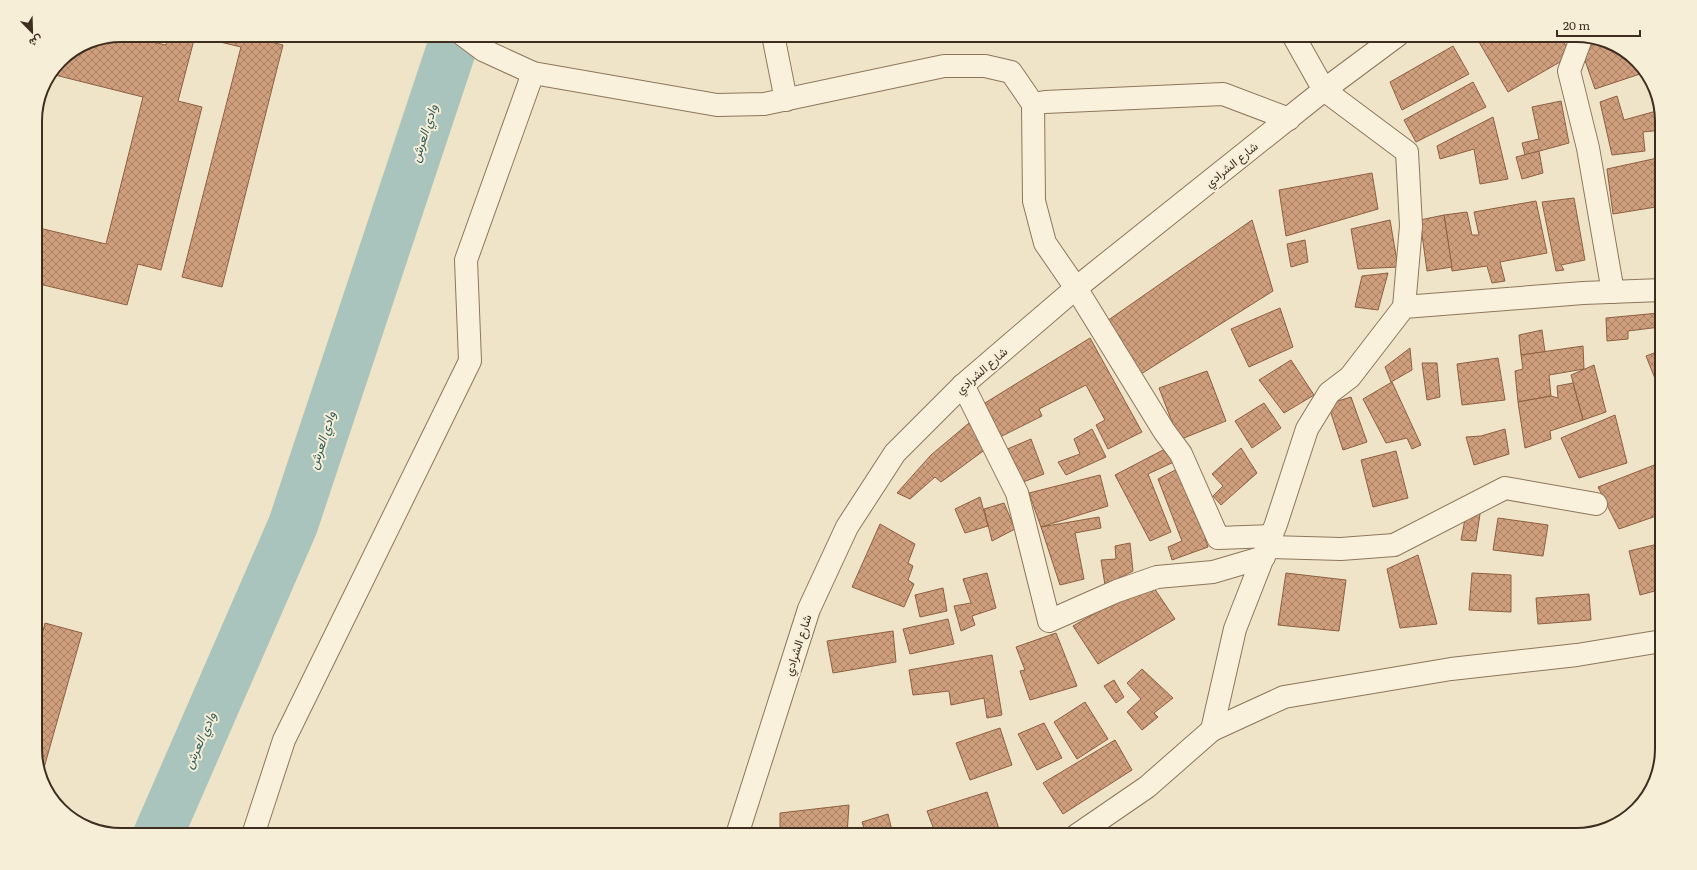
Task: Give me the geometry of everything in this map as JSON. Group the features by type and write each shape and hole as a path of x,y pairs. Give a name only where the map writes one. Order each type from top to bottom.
{"street":[{"path":"472,42 483,50 533,73 717,105 764,104 944,66 985,66 1011,72 1032,104 1034,201 1045,243 1076,288 1164,431 1181,454 1218,538 1268,547 1341,549 1394,545 1505,488 1596,504"},
{"path":"774,42 786,100"},
{"path":"1212,730 1235,629 1268,547 1307,429 1329,393 1350,377 1404,307 1411,226 1407,152 1324,90 1297,42"},
{"name":"شارع الشرادي","path":"739,828 809,608 847,527 895,453 963,385 1076,288 1288,118 1389,42"},
{"path":"1580,42 1569,71 1588,148 1613,292"},
{"path":"255,828 284,740 470,361 466,260 533,73"},
{"path":"1032,104 1045,102 1223,94 1288,118"},
{"path":"1404,307 1655,290"},
{"path":"963,385 1017,493 1049,621 1117,590 1157,577 1213,572 1268,547"},
{"path":"1087,828 1147,787 1212,730 1284,697 1451,668 1577,655 1655,642"}],"building":[{"path":"121,42 152,42 166,45 167,42 193,42 178,101 202,107 161,270 138,264 127,305 42,285 42,229 106,244 143,97 56,75 65,65 77,55 100,45"},
{"path":"220,42 271,42 283,45 222,287 182,277 241,47"},
{"path":"1479,42 1564,42 1572,55 1508,92"},
{"path":"1594,44 1602,46 1620,55 1640,74 1595,89 1581,49"},
{"path":"1453,46 1469,74 1402,110 1390,82"},
{"path":"1473,82 1486,107 1416,142 1404,120"},
{"path":"1617,96 1624,120 1654,112 1655,131 1643,132 1645,151 1612,155 1600,102"},
{"path":"1561,101 1569,143 1525,155 1522,143 1539,139 1532,107"},
{"path":"1493,117 1508,179 1480,184 1474,149 1440,159 1437,146"},
{"path":"1539,151 1543,173 1522,179 1516,157"},
{"path":"1655,159 1655,207 1613,214 1607,169"},
{"path":"1372,173 1378,209 1286,236 1279,190"},
{"path":"1574,198 1585,260 1561,265 1564,270 1556,271 1542,202"},
{"path":"1536,201 1547,253 1500,262 1505,281 1492,283 1487,266 1452,271 1444,215 1467,212 1472,235 1479,235 1474,212"},
{"path":"1444,215 1452,267 1427,271 1420,220"},
{"path":"1252,220 1273,291 1141,374 1107,321"},
{"path":"1390,220 1398,267 1358,269 1351,229"},
{"path":"1305,240 1308,262 1291,267 1287,244"},
{"path":"1388,273 1378,310 1355,307 1362,276"},
{"path":"1280,308 1293,347 1249,367 1231,329"},
{"path":"1655,313 1655,328 1628,331 1628,339 1607,341 1606,318"},
{"path":"1542,330 1545,352 1521,355 1519,335"},
{"path":"1090,338 1142,432 1108,449 1096,425 1105,420 1086,385 1039,409 1042,416 1000,437 985,403"},
{"path":"1583,346 1584,369 1549,375 1551,396 1518,402 1515,371 1523,369 1521,355"},
{"path":"1410,348 1412,370 1391,382 1385,367"},
{"path":"1655,353 1655,378 1646,356"},
{"path":"1498,358 1505,400 1462,405 1457,364"},
{"path":"1291,360 1314,395 1284,413 1259,380"},
{"path":"1422,363 1437,363 1440,397 1427,400"},
{"path":"1594,365 1606,412 1583,420 1571,375"},
{"path":"1207,371 1226,421 1179,440 1159,388"},
{"path":"1392,382 1421,445 1412,449 1407,438 1386,443 1363,399"},
{"path":"1573,383 1583,420 1550,431 1551,439 1525,448 1518,402 1551,396 1558,398 1557,386"},
{"path":"1351,397 1367,442 1343,450 1328,404"},
{"path":"1264,403 1281,428 1252,448 1235,421"},
{"path":"1615,415 1627,463 1579,478 1561,438"},
{"path":"975,418 990,446 941,482 935,477 910,499 897,493 931,455"},
{"path":"1092,429 1106,457 1066,475 1058,462 1080,454 1074,439"},
{"path":"1505,429 1509,454 1474,465 1466,437 1481,436"},
{"path":"1031,439 1044,474 1018,484 1005,450"},
{"path":"1167,448 1176,461 1148,474 1171,532 1150,541 1115,475"},
{"path":"1241,448 1257,473 1221,505 1213,496 1223,486 1212,474"},
{"path":"1396,451 1408,498 1373,507 1361,460"},
{"path":"1655,465 1655,516 1619,529 1598,487"},
{"path":"1183,466 1208,547 1172,560 1168,547 1182,541 1158,479"},
{"path":"1100,475 1108,506 1041,527 1029,493"},
{"path":"980,497 988,526 965,533 955,509"},
{"path":"1004,503 1015,529 992,541 984,509"},
{"path":"1466,514 1480,514 1476,541 1461,540"},
{"path":"1099,517 1101,528 1075,533 1084,579 1060,585 1041,527"},
{"path":"1498,518 1548,525 1543,556 1493,550"},
{"path":"880,524 915,544 908,563 913,566 908,580 914,584 904,607 852,587"},
{"path":"1130,543 1133,571 1105,585 1101,560 1116,559 1115,546"},
{"path":"1655,545 1655,591 1640,595 1629,551"},
{"path":"1418,555 1437,624 1400,628 1387,569"},
{"path":"987,573 996,608 972,616 975,625 961,631 954,606 971,603 963,579"},
{"path":"1286,573 1346,580 1339,631 1278,625"},
{"path":"1472,573 1511,575 1511,612 1469,610"},
{"path":"1150,582 1175,619 1098,664 1073,626"},
{"path":"943,588 947,611 920,617 915,595"},
{"path":"1589,594 1591,620 1538,624 1536,598"},
{"path":"948,619 954,644 910,654 903,629"},
{"path":"45,623 82,633 44,767 42,755 43,631"},
{"path":"893,631 896,662 833,673 827,641"},
{"path":"1056,633 1077,686 1030,700 1020,671 1025,670 1016,647"},
{"path":"992,655 1002,715 987,718 984,698 951,705 949,691 913,695 909,670"},
{"path":"1142,669 1173,698 1154,713 1158,717 1142,730 1127,712 1141,699 1127,683"},
{"path":"1114,680 1124,697 1116,703 1104,686"},
{"path":"1085,702 1108,739 1077,759 1054,722"},
{"path":"1044,723 1062,758 1037,770 1018,734"},
{"path":"1000,728 1012,765 970,780 956,743"},
{"path":"1115,740 1132,770 1063,814 1043,783"},
{"path":"987,792 999,828 933,828 927,811"},
{"path":"849,805 847,828 780,828 780,813"},
{"path":"888,814 891,828 864,828 862,822"}],"waterway":[{"name":"وادي العرش","path":"161,828 293,525 454,42"}]}
